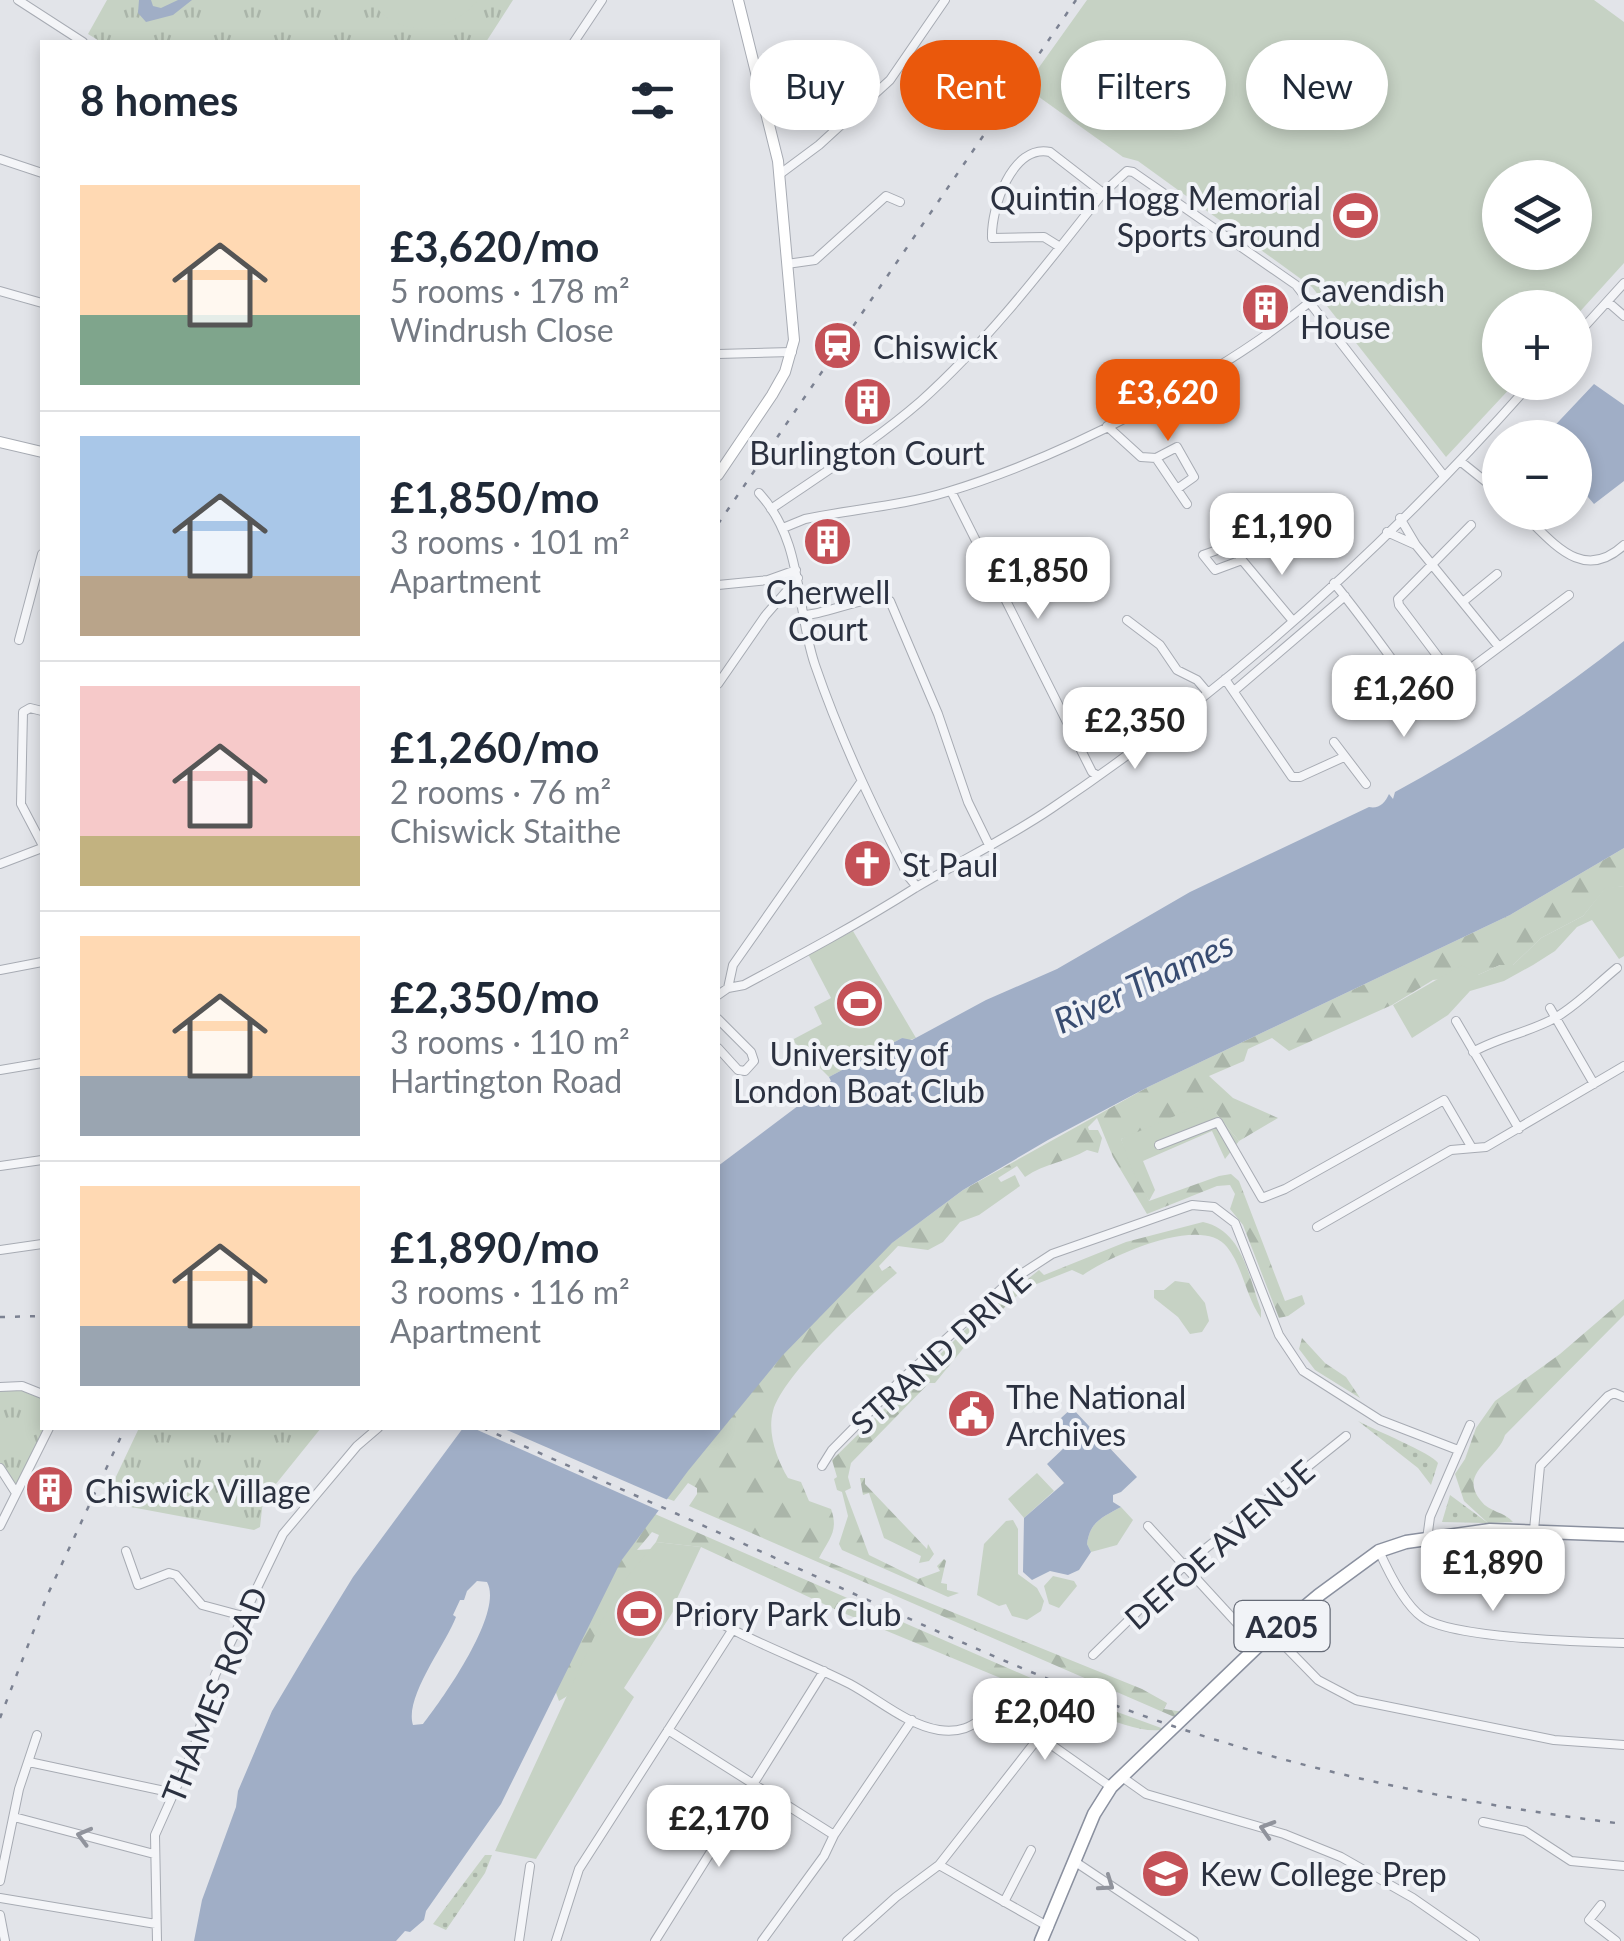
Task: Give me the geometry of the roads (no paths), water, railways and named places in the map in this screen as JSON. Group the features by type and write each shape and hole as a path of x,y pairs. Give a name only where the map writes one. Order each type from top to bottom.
{"highway":[{"name":"A205","path":"1041,1941 1094,1814 1116,1782 1258,1646 1354,1567 1379,1551 1490,1530 1624,1535"}],"street":[{"path":"18,0 80,40"},
{"path":"575,40 602,0"},
{"path":"720,472 785,372 792,352 793,322 780,174 738,0"},
{"path":"780,174 806,156 890,80 945,0"},
{"path":"1060,247 1044,237 992,238 991,219 998,196 1032,152 1050,152 1103,193"},
{"path":"0,159 40,172"},
{"path":"772,509 898,419 938,385 980,343 1103,193 1126,171 1133,172 1280,274 1310,301 1444,476"},
{"path":"787,264 815,260 886,196 900,202"},
{"path":"1592,319 1624,283"},
{"path":"0,291 40,302"},
{"path":"783,528 805,519 951,491 1044,454 1198,378 1310,301"},
{"path":"1608,302 1624,316"},
{"path":"720,354 792,352"},
{"path":"720,994 744,985 893,904 1098,776 1208,693 1293,621 1460,461 1516,400"},
{"path":"1106,426 1140,457 1156,458 1177,447 1194,477 1177,489"},
{"path":"0,442 40,452"},
{"path":"1156,458 1187,504"},
{"path":"1460,461 1482,479"},
{"path":"951,491 1092,772 1098,776"},
{"path":"759,492 783,528 797,574 814,663 861,782 917,887"},
{"path":"1400,518 1416,546 1500,647"},
{"path":"1471,524 1402,594 1399,604 1451,674 1462,674 1570,595"},
{"path":"1542,530 1576,559 1605,559 1624,545"},
{"path":"1387,532 1416,546"},
{"path":"1194,545 1215,570 1242,560"},
{"path":"1204,554 1230,547 1293,621"},
{"path":"19,640 40,561"},
{"path":"720,584 797,574"},
{"path":"720,681 797,574"},
{"path":"1464,601 1498,574"},
{"path":"768,580 779,600"},
{"path":"1334,583 1427,707"},
{"path":"1234,691 1345,596"},
{"path":"805,616 880,597 888,599 938,714 968,802 990,846"},
{"path":"1127,620 1160,646 1177,670 1197,680 1208,693"},
{"path":"1405,678 1385,694 1402,720 1409,720 1444,695"},
{"path":"1225,679 1292,777 1300,778 1344,757"},
{"path":"40,710 30,708 24,712 20,792 24,815 40,843"},
{"path":"1334,742 1366,784"},
{"path":"728,988 734,964 861,782"},
{"path":"0,864 40,847"},
{"path":"0,970 40,962"},
{"path":"1474,1052 1494,1040 1514,1038 1555,1018 1593,992 1617,968"},
{"path":"1550,1008 1594,1084"},
{"path":"1456,1022 1518,1129"},
{"path":"720,1023 751,1052 754,1061 745,1071 738,1070 720,1050"},
{"path":"0,1070 40,1063"},
{"path":"1317,1228 1451,1150 1486,1147 1624,1066"},
{"path":"1159,1145 1218,1122 1262,1198 1444,1100 1472,1148"},
{"path":"0,1166 40,1160"},
{"name":"STRAND DRIVE","path":"822,1466 832,1450 902,1379 1010,1282 1052,1254 1182,1207 1214,1207 1235,1223 1278,1335 1312,1378 1380,1420 1458,1450"},
{"path":"0,1250 40,1244"},
{"path":"0,1387 22,1386 40,1393"},
{"path":"1534,1530 1540,1466 1608,1396 1614,1393 1624,1397"},
{"path":"1427,1539 1430,1517 1470,1424"},
{"path":"0,1526 47,1430"},
{"name":"THAMES ROAD","path":"158,1941 156,1834 194,1748 215,1675 283,1534 357,1446 376,1430"},
{"name":"DEFOE AVENUE","path":"1093,1655 1185,1565 1346,1436"},
{"path":"0,1468 16,1493"},
{"path":"1148,1526 1258,1646"},
{"path":"1379,1551 1415,1612 1433,1624 1531,1639 1624,1643"},
{"path":"126,1552 133,1587 169,1573 176,1575 202,1604 243,1616"},
{"path":"698,1610 824,1671 912,1720 939,1730 972,1727 1002,1710 1039,1737 1116,1782 1284,1834 1341,1857 1413,1898 1475,1941"},
{"path":"556,1941 578,1869 733,1628"},
{"path":"1273,1634 1318,1680 1356,1700 1554,1740 1624,1745"},
{"path":"655,1941 824,1671"},
{"path":"762,1941 824,1856 834,1835 912,1720"},
{"path":"668,1730 834,1835"},
{"path":"0,1882 19,1789 36,1735"},
{"path":"847,1941 896,1897 939,1866 1039,1737"},
{"path":"29,1762 174,1793"},
{"path":"14,1817 154,1854"},
{"path":"1483,1822 1524,1830 1571,1862 1624,1866"},
{"path":"1004,1902 1030,1850"},
{"path":"1074,1861 1194,1941"},
{"path":"519,1941 530,1866"},
{"path":"939,1866 1049,1927"},
{"path":"0,1898 156,1924"},
{"path":"1601,1905 1589,1920 1616,1941"},
{"path":"0,1914 5,1941"}],"water":[{"path":"139,0 151,0 153,6 161,8 178,0 192,0 173,15 146,22 138,13"},
{"path":"1592,386 1624,405 1624,481 1594,504 1592,420 1560,420 1579,400 1592,400"},
{"name":"River Thames","path":"1624,641 1624,848 1510,915 1148,1087 1048,1140 963,1190 892,1243 782,1356 621,1561 501,1804 426,1911 424,1920 396,1941 194,1941 202,1900 236,1807 238,1791 272,1711 353,1577 462,1430 720,1430 720,1164 831,1081 829,1077 902,1038 912,1040 986,1000 1057,969 1190,892 1369,807 1379,806 1389,794 1393,799 1395,792 1513,721","holes":["477,1581 487,1582 490,1596 480,1633 469,1654 423,1724 413,1725 415,1700 456,1617 453,1615 460,1600"]},
{"path":"1072,1408 1137,1477 1113,1495 1113,1502 1121,1507 1091,1530 1087,1544 1091,1552 1079,1570 1068,1575 1050,1571 1032,1580 1023,1572 1024,1518 1064,1483 1047,1464 1066,1446 1050,1428"}],"railway":[{"path":"720,521 1076,0"},
{"path":"0,1317 40,1316"},
{"path":"0,1718 47,1596 124,1430"},
{"path":"487,1430 977,1649 1150,1718 1353,1777 1515,1809 1624,1824"}],"place":[{"name":"Quintin Hogg Memorial Sports Ground","path":"1356,215"},
{"name":"Cavendish House","path":"1265,307"},
{"name":"Chiswick","path":"838,346"},
{"name":"Burlington Court","path":"867,402"},
{"name":"Cherwell Court","path":"828,541"},
{"name":"St Paul","path":"867,864"},
{"name":"University of London Boat Club","path":"859,1003"},
{"name":"The National Archives","path":"971,1414"},
{"name":"Chiswick Village","path":"50,1490"},
{"name":"Priory Park Club","path":"639,1613"},
{"name":"Kew College Prep","path":"1165,1873"}]}
